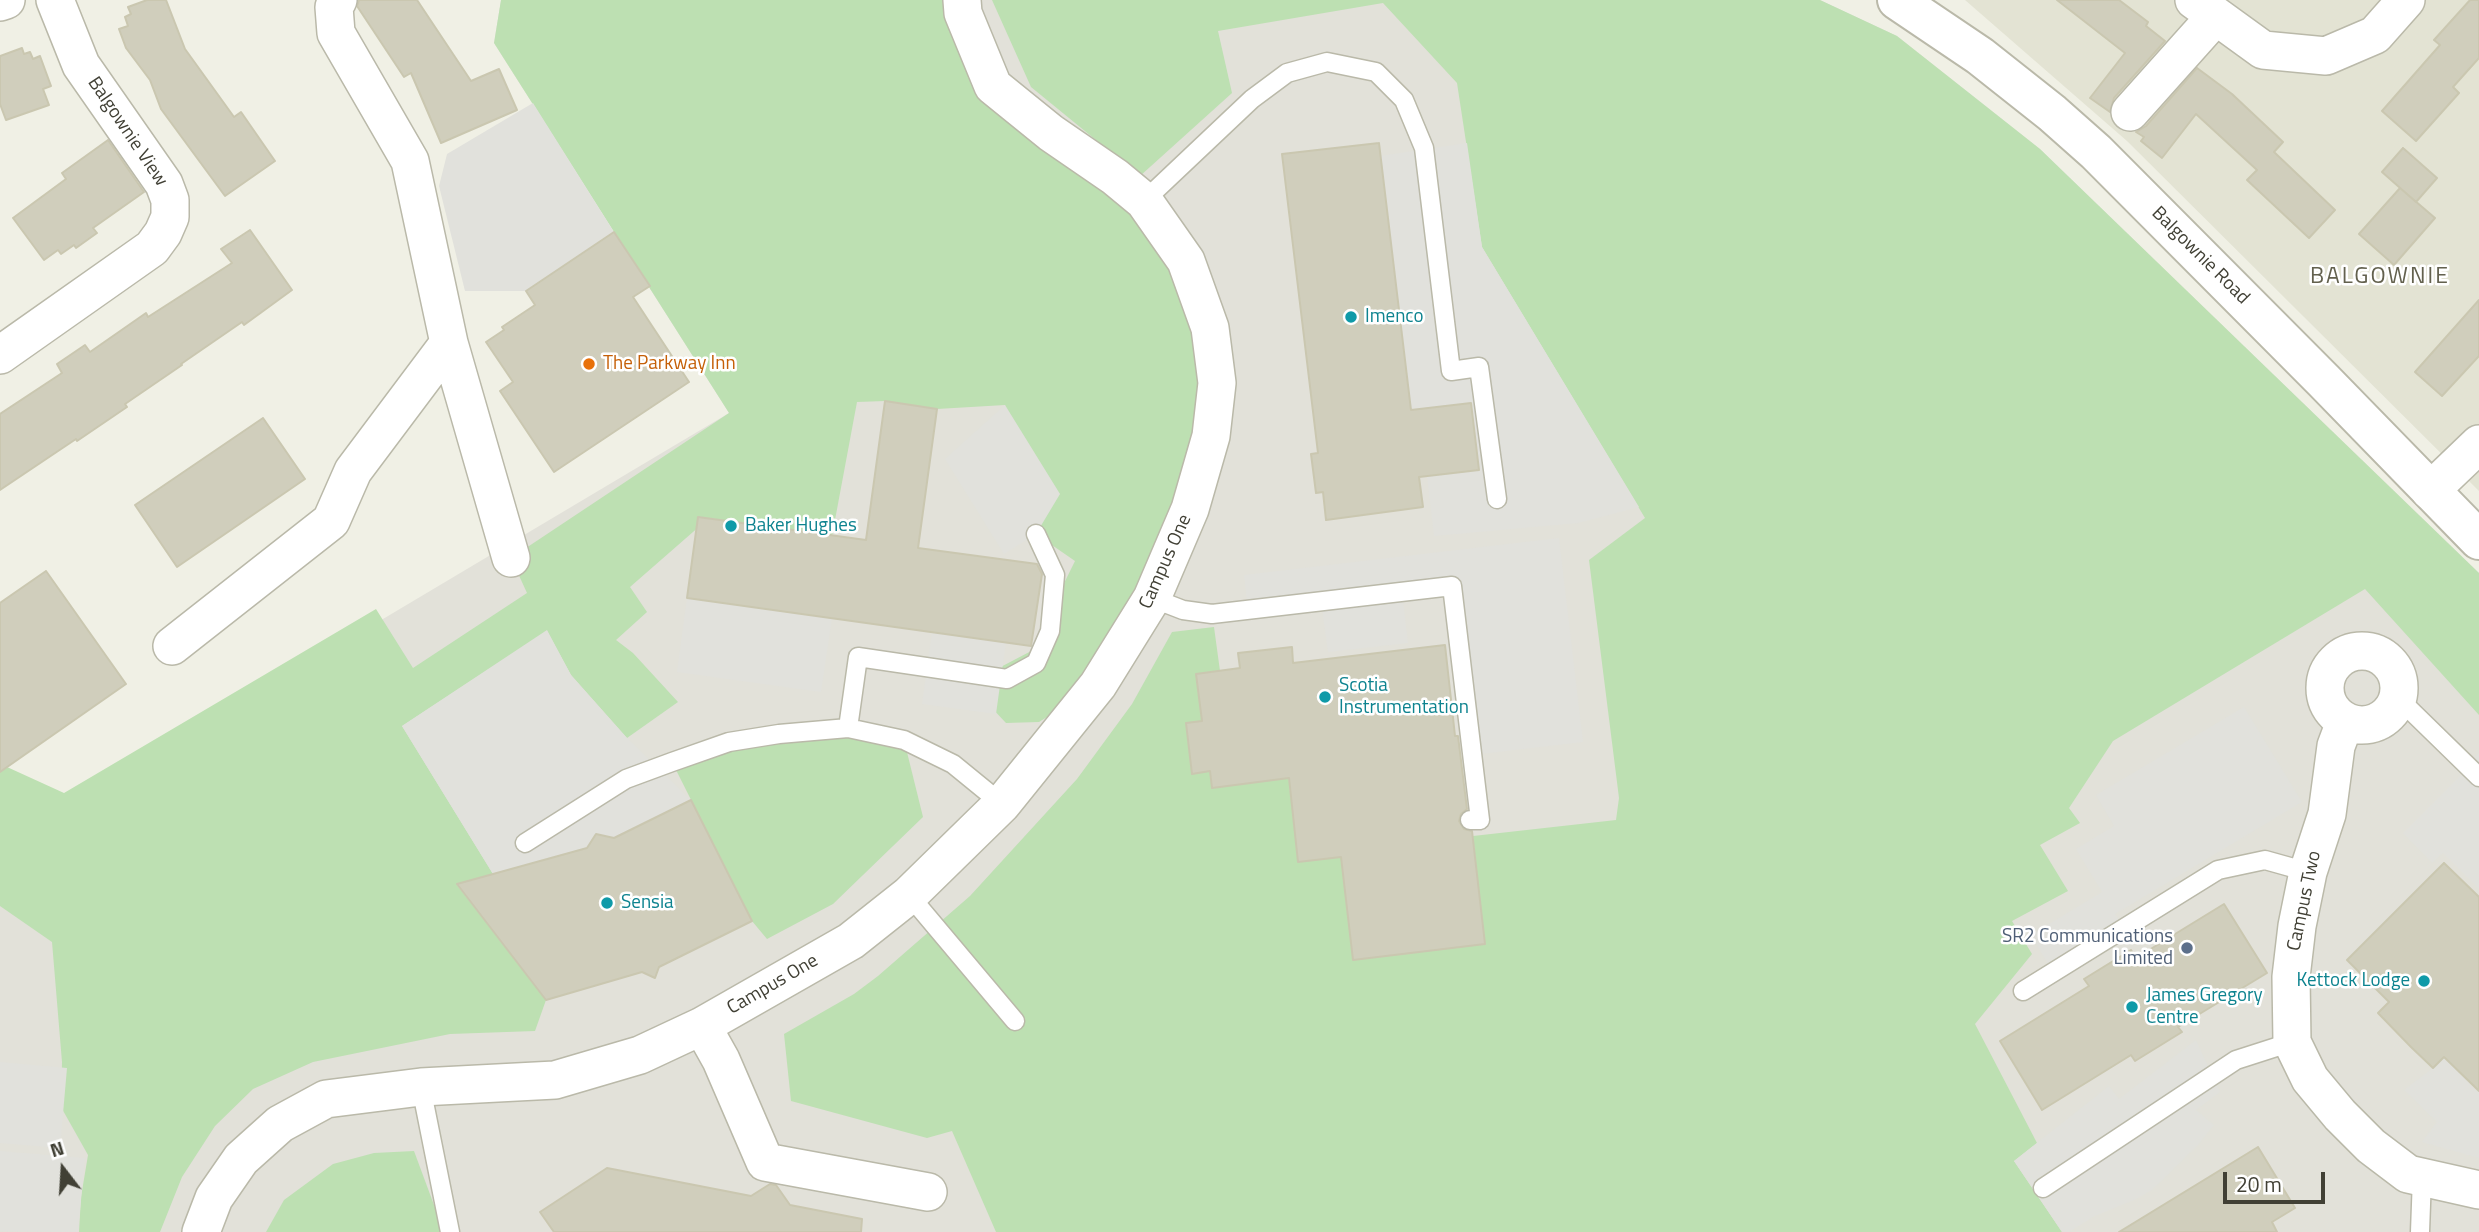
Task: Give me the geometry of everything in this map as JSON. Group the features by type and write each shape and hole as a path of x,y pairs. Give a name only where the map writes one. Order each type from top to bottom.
{"street":[{"path":"0,2 6,0"},
{"name":"Balgownie View","path":"0,355 152,248 170,217 170,200 164,184 81,65 55,0"},
{"path":"338,0 334,8 336,33 410,161 449,343 511,558"},
{"name":"Campus One","path":"201,1232 214,1198 242,1159 280,1124 326,1100 421,1087 555,1080 640,1055 702,1026 851,941 909,895 1002,804 1098,685 1152,598 1190,509 1211,436 1217,383 1210,327 1186,261 1144,201 1115,177 1051,133 993,86 963,13 962,0"},
{"name":"Balgownie Road","path":"1897,0 1980,56 2053,113 2096,152 2479,540"},
{"path":"2130,112 2205,9 2263,50 2326,57 2375,35 2406,0"},
{"path":"172,646 331,521 353,471 449,343"},
{"path":"2430,491 2479,444"},
{"path":"2364,650 2385,658 2393,666 2400,687 2393,709 2383,719 2371,724 2346,722 2336,715 2325,695 2324,683 2328,672 2343,655 2364,650"},
{"name":"Campus Two","path":"2346,722 2336,746 2327,814 2308,872 2297,926 2291,977 2292,1042 2310,1079 2371,1146 2408,1174 2479,1190"},
{"path":"702,1026 721,1060 765,1162 928,1192"}],"lane":[{"path":"1144,201 1234,116 1287,73 1327,62 1376,72 1404,100 1424,148 1451,371 1479,367 1497,499"},
{"path":"848,727 858,657 1007,678 1036,663 1050,631 1055,575 1036,534"},
{"path":"1152,598 1184,610 1212,614 1452,586 1480,820 1471,820"},
{"path":"2398,698 2479,777"},
{"path":"525,843 594,797 649,770 729,742 848,727 904,740 953,764 1002,804"},
{"path":"2023,991 2218,870 2265,860 2308,872"},
{"path":"909,895 1015,1021"},
{"path":"2043,1188 2236,1060 2292,1042"},
{"path":"421,1087 450,1232"},
{"path":"2420,1232 2422,1177"}],"shaded area":[{"path":"501,0 1820,0 1897,36 2040,149 2479,573 2479,1232 0,1232 0,847 729,413 494,43"},
{"path":"1965,0 2479,0 2479,491 2127,141"},
{"path":"533,103 614,232 526,291 465,291 439,186 447,154"},
{"path":"1467,143 1482,247 1639,507 1578,523 1434,536 1427,476 1479,469 1471,403 1411,410 1380,156"},
{"path":"1005,405 1060,494 1036,534 1004,554 945,459"},
{"path":"1559,538 1583,742 1472,755 1452,587 1402,592 1408,643 1328,652 1321,601 1248,610 1244,575"},
{"path":"687,598 832,618 821,692 677,672"},
{"path":"547,630 571,675 627,738 691,800 614,838 596,834 587,848 493,874 402,726"},
{"path":"932,632 1006,642 996,714 922,704"},
{"path":"2244,707 2302,802 2115,914 2124,928 2052,971 2031,935 2102,892 2076,849 2114,826 2096,795"},
{"path":"2479,753 2479,889 2443,853 2432,863 2403,833 2469,767 2467,765"},
{"path":"2196,1040 2220,1092 2196,1110 2214,1125 2198,1145 2152,1190 2093,1217 2069,1232 2062,1232 2014,1161 2109,1086 2119,1099"},
{"path":"2444,1056 2479,1091 2479,1158 2422,1142 2437,1122 2404,1090"},
{"path":"0,1062 67,1068 60,1148 0,1143"},
{"path":"0,1151 85,1158 78,1232 0,1231"}],"green space":[{"path":"501,0 962,0 993,86 1186,261 1211,436 1098,685 1039,722 1006,723 991,707 993,671 1035,649 1043,626 1075,561 1036,534 1005,405 937,409 885,401 857,402 832,536 709,518 630,587 647,612 616,640 633,653 678,702 627,738 571,675 547,631 402,726 493,874 457,885 546,1000 535,1031 450,1034 313,1062 253,1089 215,1126 182,1177 160,1232 79,1232 88,1155 61,1107 62,1062 52,942 0,906 0,772 7,767 64,793 376,609 413,668 527,593 511,558 729,413 494,43"},
{"path":"992,0 1820,0 1897,36 2040,149 2479,573 2479,715 2365,589 2113,741 2069,808 2080,823 2040,845 2068,891 2012,921 2032,954 1975,1024 2037,1143 2014,1161 2062,1232 996,1232 952,1131 927,1138 791,1101 784,1034 854,994 970,896 1077,779 1132,704 1172,632 1214,627 1220,671 1196,674 1202,721 1186,723 1192,773 1210,771 1212,787 1286,756 1298,862 1341,857 1353,960 1485,944 1473,836 1616,820 1619,798 1589,560 1645,518 1482,247 1457,83 1383,3 1218,31 1232,93 1140,176 1031,87"},
{"path":"848,728 904,740 923,817 833,904 767,939 752,921 672,762 719,746"},
{"path":"414,1151 444,1232 266,1232 284,1200 333,1164 374,1153"}],"building":[{"path":"147,0 166,0 185,49 234,117 241,112 275,161 225,196 161,109 150,80 126,48 119,29 128,26 125,17 131,14 128,7"},
{"path":"359,0 417,0 471,81 499,69 517,110 441,143 411,73 404,77 357,6"},
{"path":"2057,0 2119,0 2148,22 2146,26 2165,41 2114,98 2110,112 2090,98 2125,53"},
{"path":"2470,0 2479,0 2479,58 2453,87 2459,93 2416,141 2382,111 2440,45 2434,40"},
{"path":"22,48 24,54 30,52 33,59 40,56 51,86 43,89 49,105 6,120 0,104 0,56"},
{"path":"2197,68 2232,94 2283,142 2274,152 2335,210 2309,238 2247,180 2257,170 2196,114 2162,158 2141,141 2144,137 2136,132 2146,126"},
{"path":"108,140 144,192 93,228 97,233 76,248 74,245 61,254 58,250 44,260 13,218 66,179 62,173"},
{"name":"Imenco","path":"1379,143 1411,410 1471,403 1479,470 1419,477 1423,507 1326,520 1323,492 1316,493 1311,454 1318,453 1282,154"},
{"path":"2403,148 2437,178 2416,202 2382,172"},
{"path":"2400,188 2435,218 2394,265 2359,234"},
{"path":"250,230 292,290 244,325 242,322 181,364 125,404 127,407 0,490 0,414 62,373 57,364 85,345 90,352 146,313 148,317 232,263 221,249"},
{"name":"The Parkway Inn","path":"614,232 650,286 633,297 689,382 554,472 500,391 513,382 486,342 504,330 502,327 535,305 526,291"},
{"path":"2479,300 2479,356 2442,396 2415,372"},
{"name":"Baker Hughes","path":"885,401 937,409 918,548 1037,564 1042,574 1031,646 687,598 698,517 866,540"},
{"path":"263,418 305,479 177,567 135,505"},
{"path":"46,571 126,684 0,772 0,603"},
{"path":"1445,645 1455,736 1458,736 1467,809 1461,814 1459,821 1464,829 1472,831 1485,944 1353,960 1341,857 1298,862 1289,778 1212,788 1210,771 1192,774 1186,723 1202,721 1196,674 1240,668 1238,653 1292,647 1293,663"},
{"name":"Sensia","path":"691,800 752,921 659,967 655,978 642,972 546,1000 457,884 587,848 596,834 614,838"},
{"name":"Kettock Lodge","path":"2444,863 2479,897 2479,1091 2444,1057 2433,1068 2411,1047 2378,1013 2389,1002 2347,960"},
{"name":"James Gregory Centre","path":"2224,904 2267,973 2178,1027 2182,1032 2135,1061 2131,1055 2042,1110 2000,1041 2089,986 2084,979 2131,950 2136,958"},
{"path":"2258,1147 2295,1208 2272,1222 2277,1232 2119,1232"},
{"path":"607,1168 751,1196 770,1184 776,1185 790,1205 862,1219 861,1232 554,1232 540,1212"}],"place":[{"name":"Imenco","path":"1351,317"},
{"name":"The Parkway Inn","path":"589,364"},
{"name":"Baker Hughes","path":"731,526"},
{"name":"Scotia Instrumentation","path":"1325,697"},
{"name":"Sensia","path":"607,903"},
{"name":"SR2 Communications Limited","path":"2187,948"},
{"name":"Kettock Lodge","path":"2424,981"},
{"name":"James Gregory Centre","path":"2132,1007"}],"district":[{"name":"BALGOWNIE","path":"2380,277"}]}
